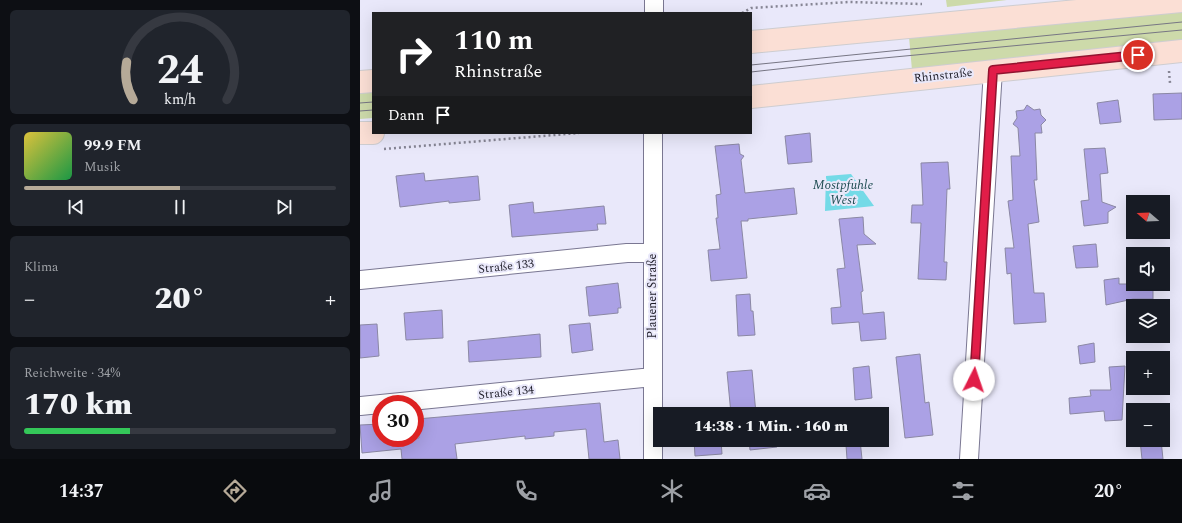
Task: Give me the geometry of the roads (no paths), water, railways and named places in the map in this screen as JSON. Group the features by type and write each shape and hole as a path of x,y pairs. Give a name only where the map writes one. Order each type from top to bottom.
{"main road":[{"path":"752,42 1182,1"},
{"name":"Rhinstraße","path":"752,96 1182,51"},
{"path":"360,82 372,81"},
{"path":"360,133 378,141"}],"street":[{"path":"654,0 654,12"},
{"path":"969,459 993,70"},
{"name":"Plauener Straße","path":"653,134 653,459"},
{"name":"Straße 133","path":"360,280 627,254 652,253"},
{"name":"Straße 134","path":"360,406 652,378"}],"water":[{"name":"Mostpfuhle West","path":"851,174 874,206 825,211 826,176"}],"tram line":[{"path":"752,65 1182,22"},
{"path":"752,72 841,62 1182,30"},
{"path":"360,103 372,102"},
{"path":"360,111 372,110"}]}
